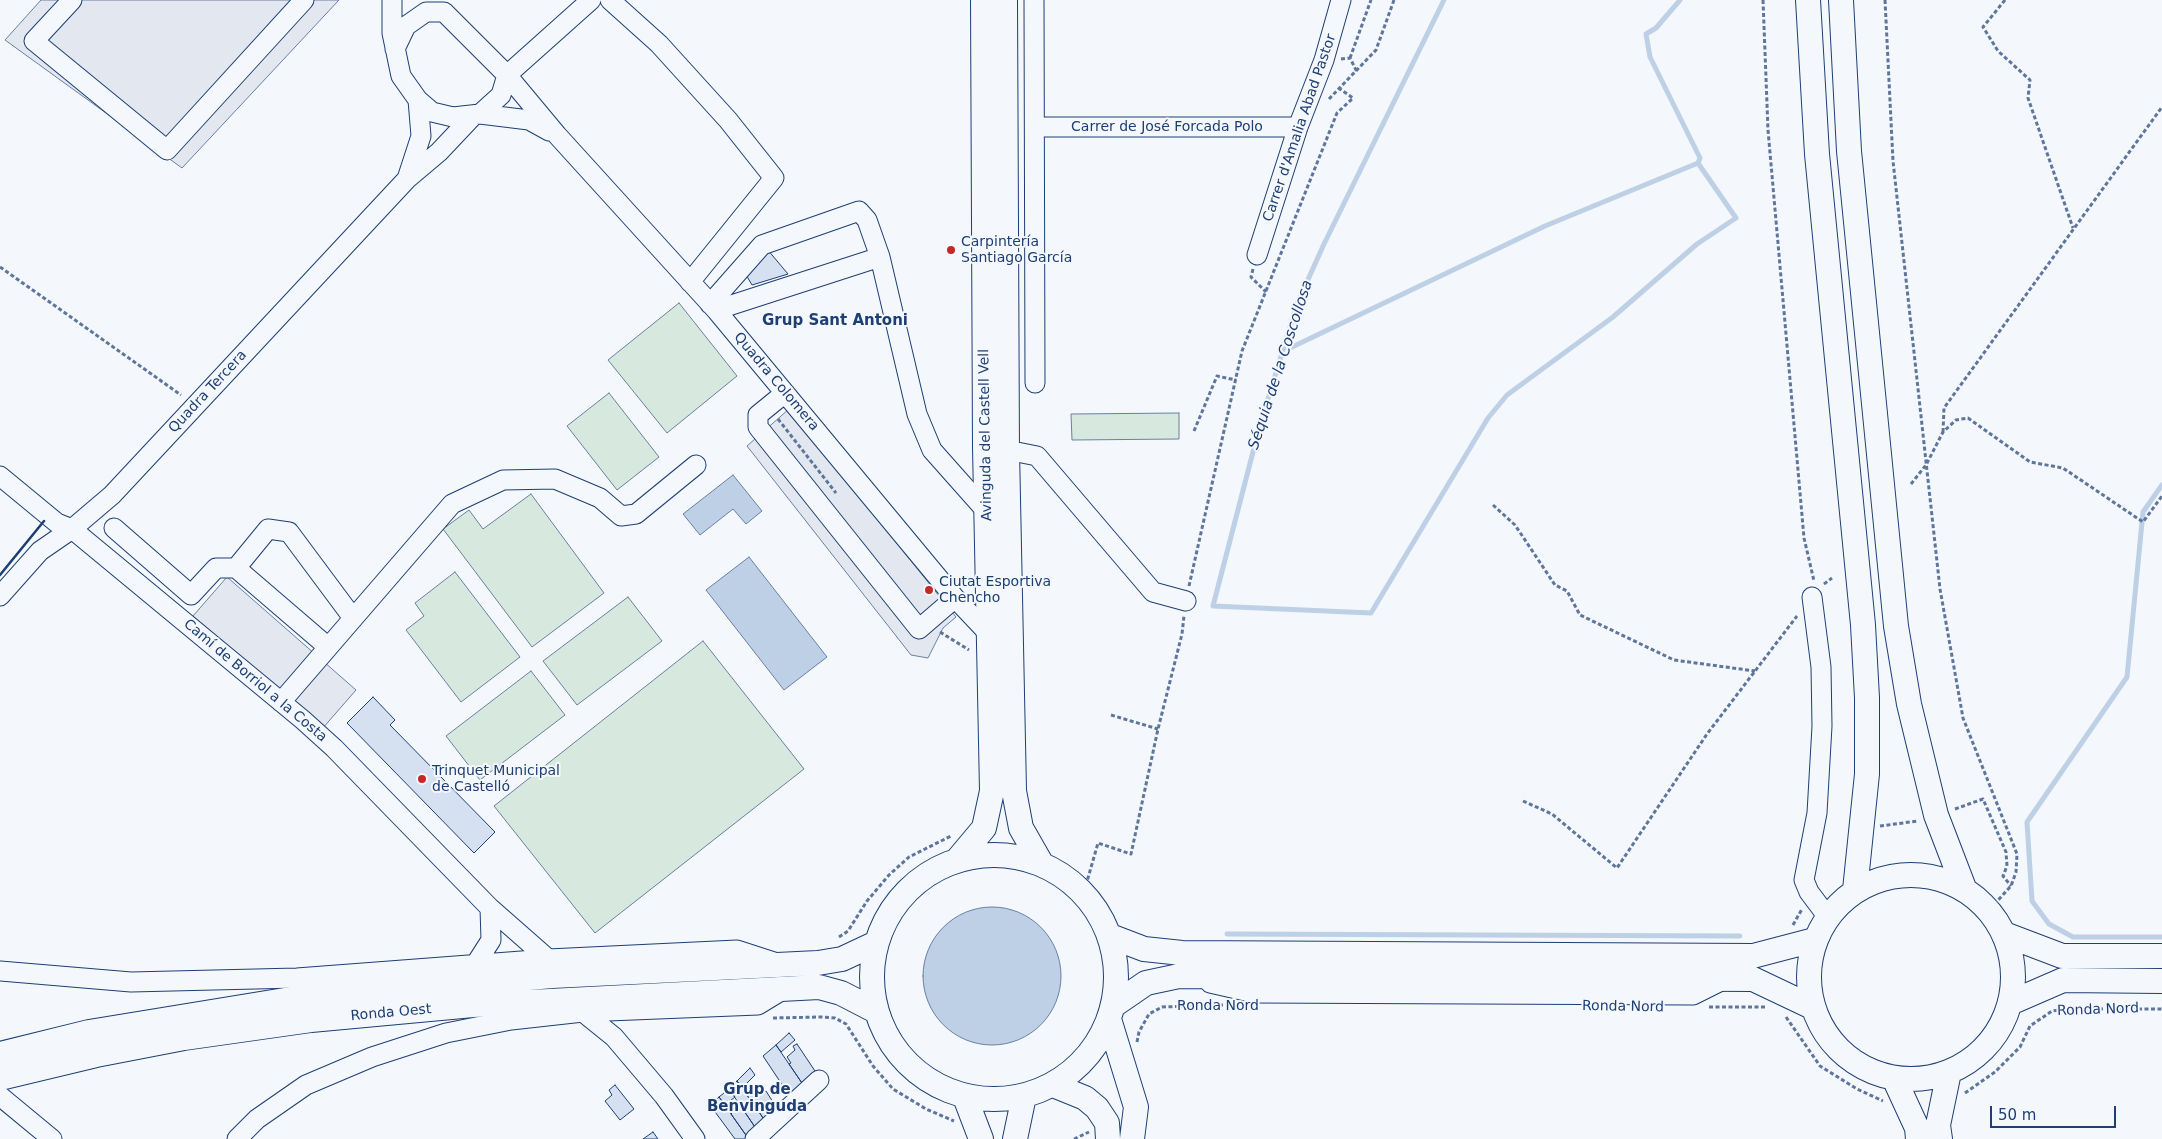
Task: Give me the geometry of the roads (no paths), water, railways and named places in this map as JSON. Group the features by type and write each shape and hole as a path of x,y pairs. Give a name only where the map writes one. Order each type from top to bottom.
{"main road":[{"name":"Avinguda del Castell Vell","path":"958,859 984,828 992,791 987,512 983,0"},
{"name":"Avinguda del Castell Vell","path":"1005,0 1007,450 1014,791 1021,828 1041,863"},
{"path":"1808,0 1817,154 1862,616 1868,698 1867,774 1855,890"},
{"path":"1841,0 1849,151 1896,626 1909,704 1936,815 1964,888"},
{"path":"1000,853 1041,863 1084,892 1110,936 1117,970 1111,1012 1087,1057 1053,1085 1024,1096 995,1100 966,1097 908,1066 874,1010 870,977 874,944 905,890 958,859 1000,853"},
{"path":"1924,874 1964,888 1989,910 2004,934 2013,964 2010,1003 2000,1027 1978,1054 1949,1072 1920,1079 1894,1078 1863,1068 1834,1045 1812,1007 1808,974 1814,940 1827,916 1855,890 1889,876 1924,874"},
{"path":"2004,934 2062,956 2162,956"},
{"path":"1110,936 1144,949 1182,953 1753,956 1814,940"},
{"name":"Ronda Oest","path":"0,1078 96,1055 175,1040 312,1020 786,976 842,959 874,944"},
{"name":"Ronda Oest","path":"0,1054 89,1032 303,997 516,978 786,976 841,993 874,1010"},
{"name":"Ronda Nord","path":"1111,1012 1146,983 1179,976 1753,979 1812,1007"},
{"name":"Ronda Nord","path":"2010,1003 2063,980 2162,981"},
{"path":"1111,1012 1136,1107 1132,1139"},
{"path":"1940,1139 1938,1125 1949,1072"},
{"path":"1894,1078 1917,1128 1918,1139"},
{"path":"1053,1085 1085,1098 1097,1108 1107,1131"},
{"path":"1015,1139 1024,1096"},
{"path":"966,1097 981,1139"}],"street":[{"path":"72,0 34,41 167,150 304,0"},
{"name":"Quadra Colomera","path":"392,0 395,50 401,76 418,100 432,112 454,117 477,115 529,120 557,135"},
{"path":"477,115 500,95 507,75 591,0"},
{"path":"610,0 659,44 728,120 774,178 690,282"},
{"path":"1034,0 1035,383"},
{"name":"Carrer d'Amalia Abad Pastor","path":"1257,255 1298,127 1324,60 1341,0"},
{"name":"Quadra Colomera","path":"395,50 406,26 438,6 507,75 557,135 713,307 955,598 989,634"},
{"name":"Quadra Tercera","path":"407,178 421,136 418,100"},
{"name":"Quadra Tercera","path":"0,596 40,551 72,529 112,495 407,178 439,152 477,115"},
{"name":"Carrer de José Forcada Polo","path":"1035,127 1298,127"},
{"path":"713,307 762,244 859,211 867,220 880,257 917,414 932,450 987,512"},
{"path":"713,307 880,257"},
{"path":"1006,324 1035,324"},
{"path":"785,393 758,415 758,427 919,629 955,598"},
{"path":"1007,450 1037,456 1153,592 1186,601"},
{"path":"281,702 452,504 503,480 555,479 600,498 621,516 636,514 696,465"},
{"name":"Camí de Borriol a la Costa","path":"0,476 57,523 72,529 334,748 490,908 548,959"},
{"path":"114,528 191,595 216,568 236,568 328,647"},
{"path":"236,568 268,529 288,532 353,618"},
{"path":"1815,593 1821,667 1822,726 1817,813 1804,880 1827,916"},
{"path":"475,965 491,940 490,908"},
{"name":"Ronda Oest","path":"0,971 131,982 297,978 548,959 737,950 786,976 758,1005 583,1012 511,1020 446,1033 372,1056 306,1085 256,1119 237,1139"},
{"path":"614,1037 620,1010"},
{"path":"583,1012 614,1037 664,1096 695,1139"},
{"path":"755,1139 819,1080"},
{"path":"0,1096 52,1139"}],"water":[{"path":"733,475 762,511 746,524 733,509 700,535 683,514"},
{"path":"749,557 827,657 784,690 706,590"},
{"path":"992,907 1018,912 1041,927 1056,950 1061,976 1056,1002 1041,1025 1018,1040 992,1045 966,1040 943,1025 928,1002 923,976 928,950 943,927 966,912"}],"waterway":[{"name":"Séquia de la Coscollosa","path":"1444,0 1324,244 1297,304 1260,425 1213,606 1371,613 1488,418 1507,395 1613,317 1697,244 1736,218 1698,163 1700,158 1650,57 1646,34 1656,28 1680,0"},
{"name":"Séquia de la Coscollosa","path":"1285,347 1290,348 1545,226 1698,163"},
{"path":"2162,485 2143,512 2127,677 2027,822 2032,901 2049,924 2073,937 2162,937"},
{"path":"1227,934 1740,936"}],"place":[{"name":"Carpintería Santiago García","path":"951,250"},
{"name":"Ciutat Esportiva Chencho","path":"929,590"},
{"name":"Trinquet Municipal de Castelló","path":"422,779"}],"district":[{"name":"Grup Sant Antoni","path":"835,321"},
{"name":"Grup de Benvinguda","path":"757,1098"}]}
